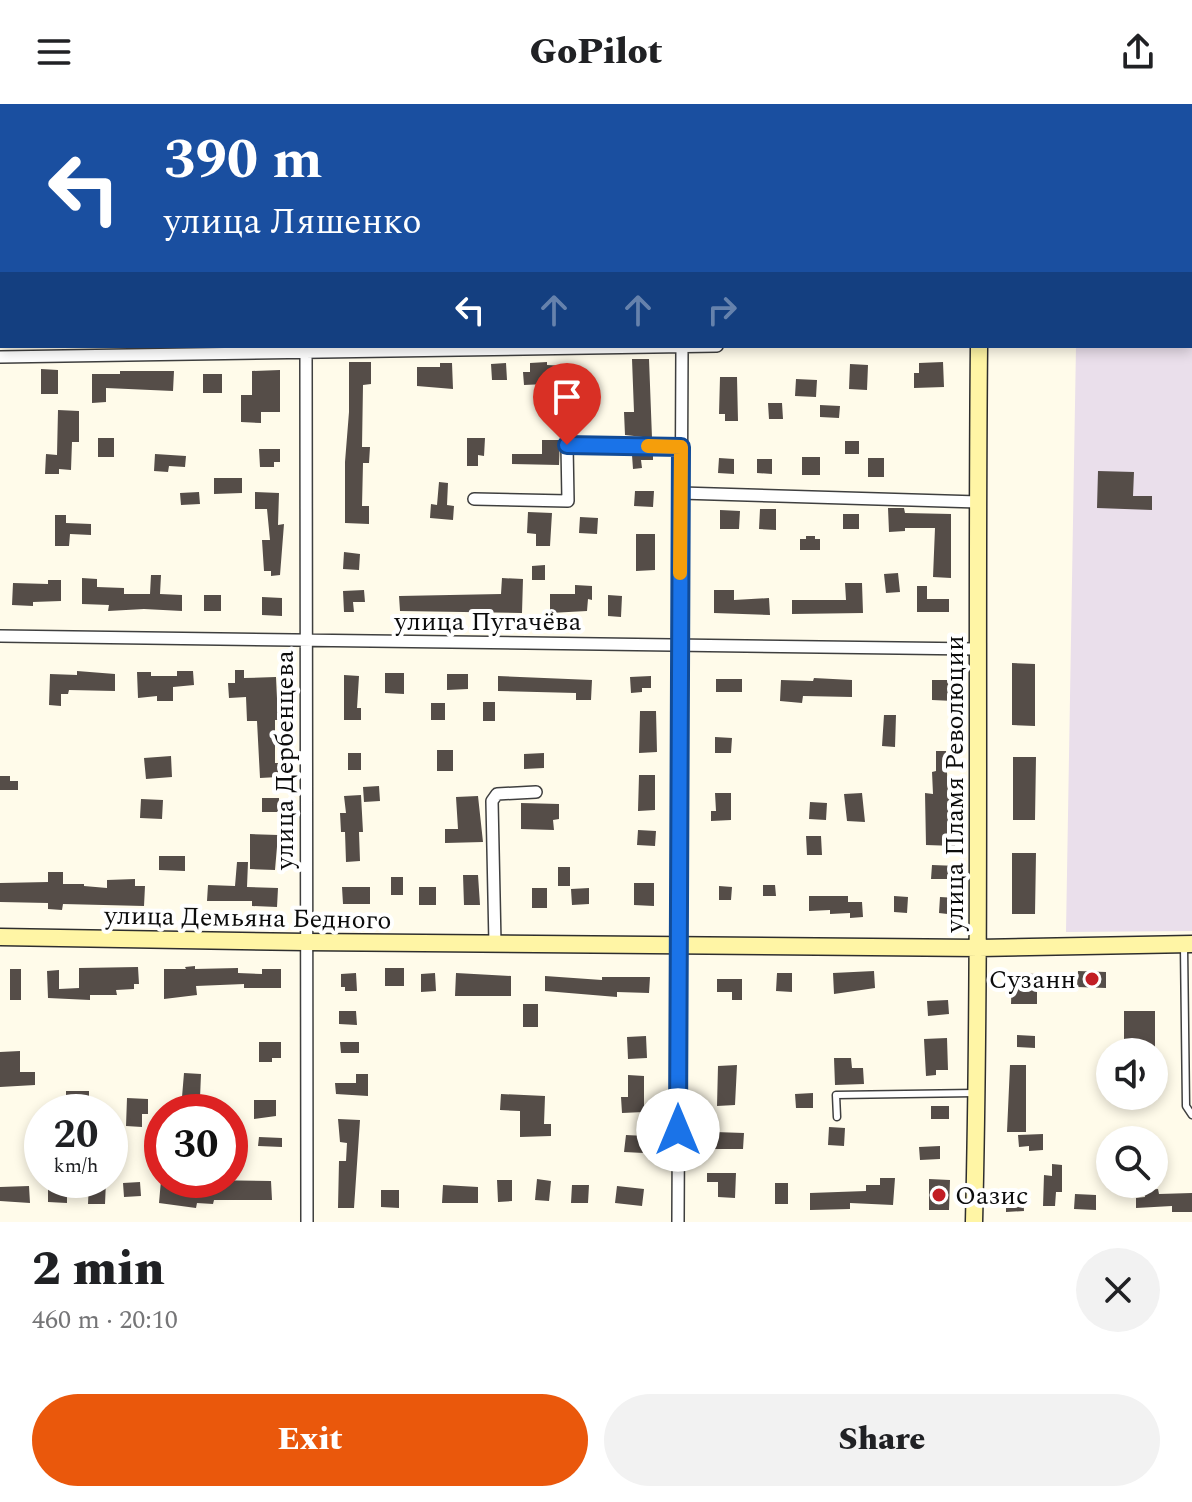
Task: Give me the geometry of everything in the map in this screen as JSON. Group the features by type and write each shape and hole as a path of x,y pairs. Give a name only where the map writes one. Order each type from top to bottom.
{"street":[{"path":"0,357 557,348"},
{"path":"678,1222 682,348"},
{"name":"улица Пламя Революции","path":"974,1222 979,948 976,649 979,348"},
{"name":"улица Дербенцева","path":"306,350 307,1222"},
{"path":"474,499 568,501 567,445 681,447"},
{"path":"681,493 978,502"},
{"name":"улица Пугачёва","path":"0,636 976,649"},
{"path":"495,944 492,801 497,794 536,792"},
{"name":"улица Демьяна Бедного","path":"0,937 979,948 1188,944"}],"lane":[{"path":"1188,944 1186,1106 1192,1115"},
{"path":"837,1117 836,1095 977,1093"}],"shaded area":[{"path":"1076,348 1192,348 1192,931 1066,932"}],"building":[{"path":"632,359 649,359 652,438 625,435 624,412 634,412"},
{"path":"349,362 371,362 371,384 363,385 362,447 370,447 369,463 363,463 362,506 369,506 369,524 345,523"},
{"path":"547,362 547,365 568,366 568,383 524,385 523,372 530,372 530,363"},
{"path":"943,362 944,387 914,388 914,373 919,373 919,363"},
{"path":"440,363 452,363 453,389 417,386 417,367 440,367"},
{"path":"506,363 507,380 492,380 491,364"},
{"path":"850,364 868,365 867,390 849,389"},
{"path":"41,369 58,370 58,394 41,394"},
{"path":"280,370 280,412 261,412 261,423 241,422 241,395 252,395 252,371"},
{"path":"120,371 174,371 173,391 106,388 106,402 92,403 92,374 120,374"},
{"path":"203,374 222,374 222,393 203,393"},
{"path":"720,377 737,377 738,421 725,421 725,414 719,414"},
{"path":"796,379 817,380 816,397 795,396"},
{"path":"768,403 782,403 783,419 769,419"},
{"path":"820,405 840,406 839,418 820,417"},
{"path":"58,410 79,411 79,442 72,442 71,470 59,469 59,474 45,474 46,454 57,455"},
{"path":"98,438 114,438 114,457 98,457"},
{"path":"467,438 485,438 484,456 478,455 478,466 467,466"},
{"path":"542,440 560,440 559,465 512,464 512,454 542,454"},
{"path":"845,441 859,441 859,454 845,454"},
{"path":"259,449 280,449 280,462 274,462 274,467 260,467"},
{"path":"155,454 186,456 185,467 169,466 168,472 154,471"},
{"path":"632,455 653,455 653,460 641,460 642,468 633,469"},
{"path":"802,457 820,457 820,475 802,475"},
{"path":"719,458 734,459 734,474 718,473"},
{"path":"868,458 884,458 884,477 868,477"},
{"path":"757,459 772,459 772,474 757,473"},
{"path":"1098,471 1134,472 1133,496 1152,496 1152,510 1097,508"},
{"path":"214,478 242,478 242,493 214,494"},
{"path":"439,482 448,483 447,505 454,506 453,520 430,518 431,504 437,505"},
{"path":"635,491 654,491 653,507 634,506"},
{"path":"199,492 200,504 181,505 180,493"},
{"path":"255,492 279,493 278,525 284,524 280,575 271,576 271,571 264,571 262,540 270,540 267,509 255,509"},
{"path":"888,508 904,508 905,513 951,514 951,578 933,577 935,528 905,528 905,531 889,532"},
{"path":"760,509 776,509 776,530 759,529"},
{"path":"720,510 740,511 739,529 720,529"},
{"path":"528,512 552,513 550,546 536,546 536,534 527,533"},
{"path":"843,514 859,514 859,529 843,529"},
{"path":"55,515 66,515 66,523 91,524 91,535 70,534 69,546 55,546"},
{"path":"580,517 598,518 597,534 579,533"},
{"path":"636,534 655,534 655,570 636,571"},
{"path":"806,536 820,539 820,550 800,550 800,539 806,539"},
{"path":"344,552 360,554 359,570 343,569"},
{"path":"545,565 545,580 532,580 532,566"},
{"path":"898,573 900,592 886,593 884,574"},
{"path":"151,575 161,575 160,594 182,595 182,611 108,611 109,605 82,604 82,578 97,579 97,587 124,588 124,594 150,594"},
{"path":"502,578 523,579 522,613 400,611 399,596 501,594"},
{"path":"48,580 61,580 61,601 33,602 33,606 12,605 13,583 48,584"},
{"path":"845,583 862,583 863,613 792,614 792,600 846,600"},
{"path":"575,585 592,586 592,600 588,599 587,611 550,613 550,594 575,594"},
{"path":"917,586 927,586 927,599 949,599 949,612 917,612"},
{"path":"364,590 365,602 353,602 354,612 344,612 343,591"},
{"path":"714,590 734,590 734,600 769,598 770,615 714,613"},
{"path":"204,595 221,595 221,611 204,611"},
{"path":"608,595 622,596 621,617 608,616"},
{"path":"262,597 282,598 282,616 262,615"},
{"path":"1012,663 1035,664 1035,726 1012,725"},
{"path":"235,670 244,670 244,678 276,677 278,720 275,720 275,763 278,763 278,777 260,778 257,721 247,721 246,697 229,698 228,683 235,683"},
{"path":"77,671 115,674 115,691 69,690 68,694 61,694 61,706 49,705 50,674 77,675"},
{"path":"177,671 193,671 194,685 173,687 173,701 157,701 157,696 138,698 137,672 151,672 151,676 177,676"},
{"path":"385,673 404,673 404,694 385,693"},
{"path":"447,674 468,674 468,689 447,690"},
{"path":"344,675 359,676 357,708 361,708 361,720 344,720"},
{"path":"498,676 592,680 591,700 576,700 576,693 498,691"},
{"path":"651,676 651,688 631,693 630,677"},
{"path":"814,678 852,680 852,697 803,696 802,703 780,701 781,680 813,681"},
{"path":"716,679 742,679 742,692 716,692"},
{"path":"932,680 955,680 954,701 932,700"},
{"path":"483,702 495,702 495,721 483,721"},
{"path":"431,703 445,703 445,720 431,720"},
{"path":"640,711 656,711 657,752 639,753"},
{"path":"884,715 896,715 895,747 882,746"},
{"path":"715,737 732,738 731,753 715,753"},
{"path":"437,750 453,750 453,771 437,771"},
{"path":"936,751 946,751 948,794 953,795 955,846 926,845 925,793 933,794 932,772 936,771"},
{"path":"348,753 361,753 361,770 348,770"},
{"path":"544,753 544,768 524,769 524,754"},
{"path":"171,756 172,777 146,779 144,758"},
{"path":"1013,757 1036,757 1035,820 1013,820"},
{"path":"639,775 655,775 655,810 638,811"},
{"path":"0,776 10,776 10,781 18,781 18,790 0,790"},
{"path":"379,786 380,801 364,802 363,787"},
{"path":"715,793 731,793 731,820 711,821 711,811 716,811"},
{"path":"862,793 865,822 847,821 844,794"},
{"path":"361,795 363,832 359,832 360,861 346,862 345,832 341,832 340,813 346,813 344,796"},
{"path":"478,796 483,842 445,843 445,829 458,829 456,797"},
{"path":"262,798 279,798 279,812 262,812"},
{"path":"141,799 163,800 162,819 140,818"},
{"path":"810,802 827,803 826,820 809,819"},
{"path":"521,803 559,804 559,819 553,820 554,830 521,829"},
{"path":"638,830 656,831 655,846 637,845"},
{"path":"250,834 278,835 275,870 250,869"},
{"path":"806,836 821,836 822,855 807,855"},
{"path":"1012,853 1036,853 1035,914 1012,914"},
{"path":"159,856 185,856 185,871 159,870"},
{"path":"237,862 248,862 247,887 278,888 277,907 252,906 252,901 207,901 208,885 235,886"},
{"path":"932,865 958,866 958,879 931,879"},
{"path":"558,867 570,867 570,886 558,886"},
{"path":"48,872 63,872 63,884 107,888 107,880 135,879 135,886 145,886 144,906 63,904 62,910 48,909 48,903 0,902 0,883 48,882"},
{"path":"463,875 478,875 480,905 464,905"},
{"path":"391,877 403,877 403,895 391,895"},
{"path":"634,883 654,883 654,906 634,905"},
{"path":"763,885 775,885 776,896 763,896"},
{"path":"719,886 732,887 731,900 719,900"},
{"path":"342,887 370,887 370,904 343,904"},
{"path":"419,887 436,887 436,905 419,905"},
{"path":"532,888 547,888 547,908 532,908"},
{"path":"589,888 589,904 572,905 571,889"},
{"path":"809,896 848,896 848,902 862,902 863,917 850,918 850,913 830,914 830,910 809,911"},
{"path":"894,896 908,897 907,913 894,912"},
{"path":"940,897 957,898 956,915 939,913"},
{"path":"195,966 195,969 238,968 238,973 262,974 262,969 281,969 281,988 244,988 244,984 196,986 197,995 164,999 164,969"},
{"path":"138,967 139,984 134,984 134,989 116,990 117,995 90,995 90,1000 48,998 47,971 59,970 59,989 79,988 79,968"},
{"path":"385,968 404,968 404,986 385,986"},
{"path":"10,969 21,969 21,1000 10,1000"},
{"path":"874,971 875,988 834,994 833,973"},
{"path":"1078,971 1106,972 1106,988 1077,987"},
{"path":"356,973 357,991 345,991 345,987 341,987 341,974"},
{"path":"435,973 436,991 421,992 421,974"},
{"path":"456,973 511,976 511,996 455,996"},
{"path":"777,973 792,973 792,992 776,991"},
{"path":"1012,973 1037,974 1037,1004 1011,1004"},
{"path":"545,976 602,980 602,977 650,977 649,993 617,992 617,997 545,991"},
{"path":"717,979 742,979 742,1000 732,1000 732,992 717,992"},
{"path":"948,1000 949,1014 928,1016 927,1001"},
{"path":"523,1004 538,1004 538,1027 523,1027"},
{"path":"339,1011 356,1011 357,1025 339,1024"},
{"path":"1124,1011 1155,1011 1155,1038 1124,1038"},
{"path":"1017,1035 1035,1036 1035,1048 1017,1047"},
{"path":"646,1036 647,1058 628,1059 627,1037"},
{"path":"947,1038 948,1070 936,1070 936,1075 926,1076 924,1039"},
{"path":"259,1042 281,1042 281,1058 259,1062"},
{"path":"340,1042 359,1042 359,1053 341,1053"},
{"path":"20,1051 20,1072 35,1072 35,1085 0,1087 0,1052"},
{"path":"834,1058 851,1058 852,1068 863,1068 864,1084 835,1085"},
{"path":"737,1065 735,1105 717,1106 718,1066"},
{"path":"1010,1065 1026,1065 1026,1132 1007,1132"},
{"path":"184,1073 201,1074 200,1094 182,1094"},
{"path":"356,1074 368,1074 368,1096 336,1094 335,1083 356,1083"},
{"path":"628,1075 644,1076 644,1112 622,1113 621,1097 628,1097"},
{"path":"66,1091 89,1091 89,1094 66,1094"},
{"path":"813,1093 813,1108 796,1108 795,1094"},
{"path":"501,1094 545,1096 544,1124 551,1124 551,1136 520,1137 520,1111 500,1110"},
{"path":"128,1098 144,1099 142,1127 128,1126"},
{"path":"254,1100 276,1100 276,1116 254,1119"},
{"path":"931,1106 949,1106 949,1119 931,1119"},
{"path":"338,1119 360,1120 354,1208 338,1208 339,1161 346,1161 347,1143 340,1142"},
{"path":"829,1127 845,1128 844,1146 828,1145"},
{"path":"715,1132 744,1133 743,1149 714,1149"},
{"path":"1043,1134 1043,1150 1029,1151 1029,1146 1019,1147 1018,1135"},
{"path":"626,1135 645,1136 644,1153 624,1152"},
{"path":"259,1137 282,1138 282,1147 258,1146"},
{"path":"940,1146 940,1159 920,1160 919,1147"},
{"path":"1052,1164 1062,1165 1062,1192 1056,1192 1055,1206 1043,1206 1044,1175 1052,1176"},
{"path":"707,1173 736,1173 735,1198 718,1197 718,1182 707,1182"},
{"path":"880,1178 895,1178 893,1205 850,1203 850,1209 810,1210 810,1193 866,1191 866,1185 880,1185"},
{"path":"537,1179 551,1181 549,1201 535,1200"},
{"name":"Оазис","path":"929,1179 950,1180 949,1210 929,1210"},
{"path":"497,1180 512,1180 512,1201 498,1202"},
{"path":"248,1181 271,1181 272,1200 214,1200 213,1204 197,1203 196,1208 159,1203 159,1198 248,1198"},
{"path":"140,1182 141,1196 128,1197 128,1183"},
{"path":"775,1183 788,1183 788,1204 775,1204"},
{"path":"443,1185 478,1187 478,1203 442,1203"},
{"path":"572,1185 589,1185 588,1203 571,1203"},
{"path":"24,1186 24,1198 30,1198 30,1203 0,1201 0,1187"},
{"path":"617,1186 644,1189 642,1206 615,1203"},
{"path":"381,1190 399,1190 399,1208 381,1207"},
{"path":"1192,1193 1192,1212 1172,1212 1172,1206 1136,1208 1136,1198 1168,1198 1168,1194"},
{"path":"1075,1194 1096,1195 1096,1210 1074,1209"},
{"path":"1023,1195 1024,1211 1006,1212 1006,1196"},
{"path":"48,1198 67,1198 67,1203 48,1202"},
{"path":"88,1198 105,1198 105,1204 88,1204"}],"slow traffic":[{"path":"648,446 681,447 680,573"}],"place":[{"name":"Сузанн","path":"1092,979"},
{"name":"Оазис","path":"939,1195"}],"route":[{"path":"567,445 681,447 678,1130"}]}
